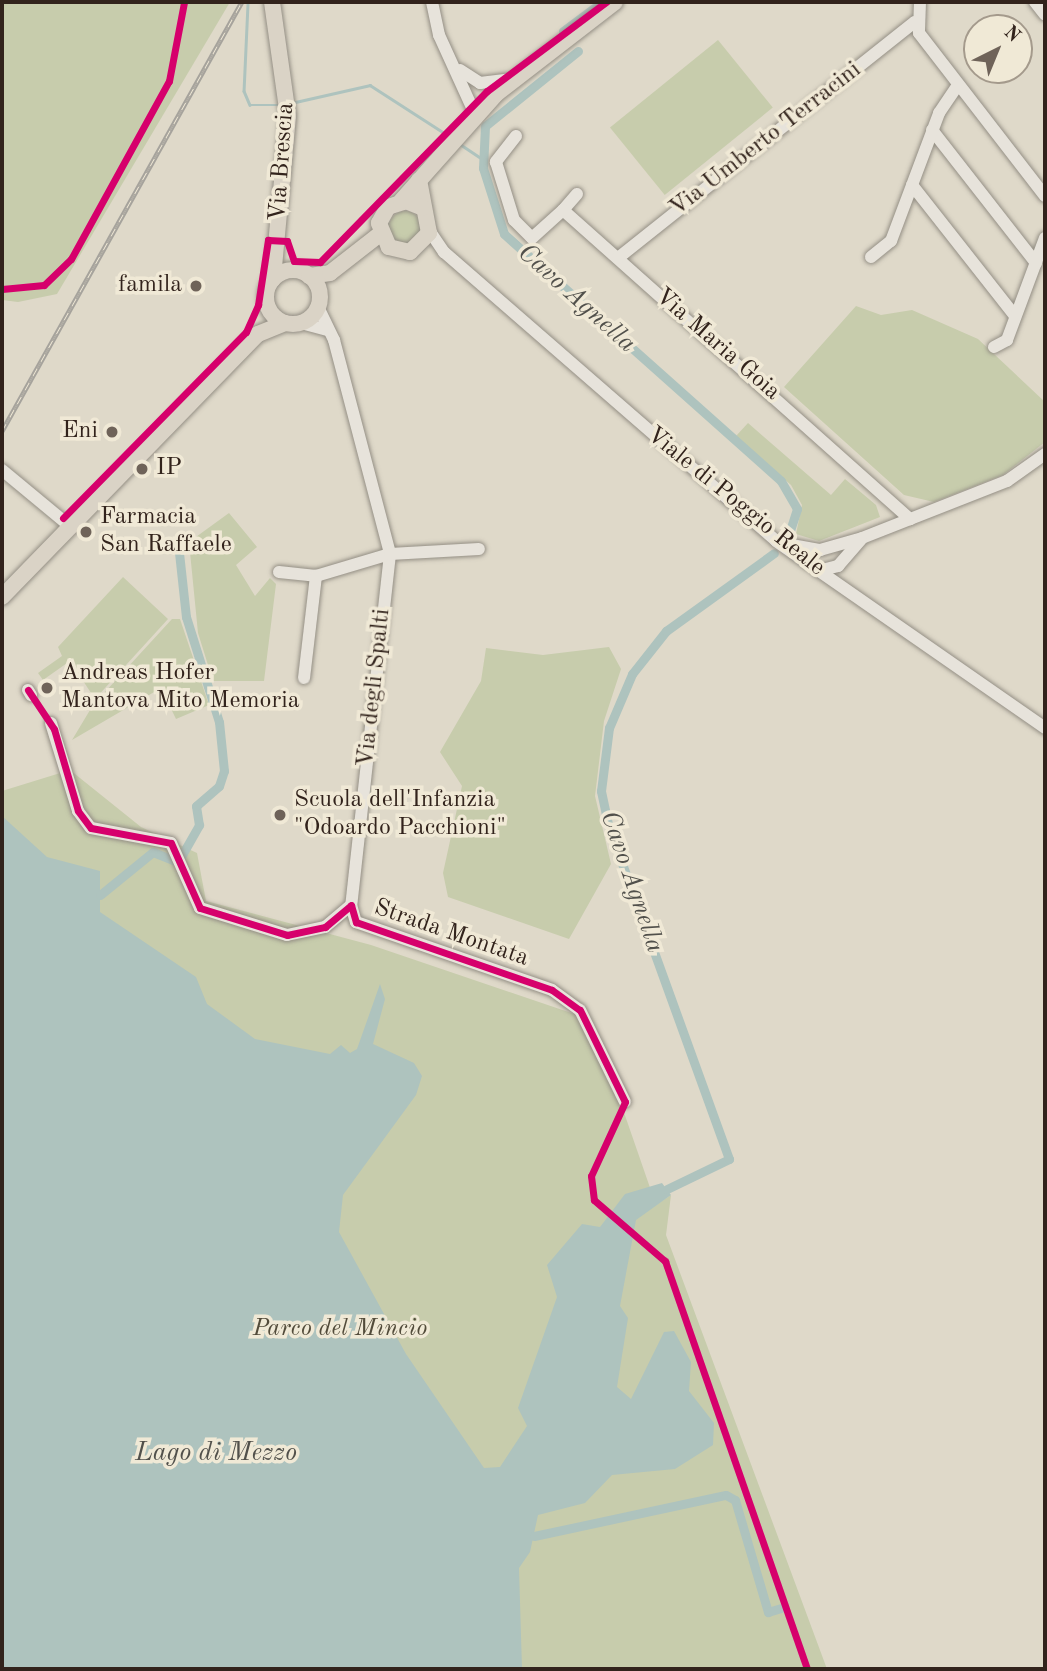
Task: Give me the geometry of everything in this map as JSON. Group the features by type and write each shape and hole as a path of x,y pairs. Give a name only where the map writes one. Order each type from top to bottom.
{"main road":[{"name":"Via Brescia","path":"272,2 287,92 288,116 273,279"},
{"path":"384,240 382,214 401,201 478,111 514,78 615,2"},
{"path":"2,597 258,334 273,279 330,273 384,240 417,248 429,230 422,208 419,180"},
{"path":"401,201 422,208"},
{"name":"Via Brescia","path":"278,240 303,274"},
{"path":"258,334 293,323 318,299 330,273"},
{"path":"303,274 318,299"},
{"path":"267,304 293,323"}],"street":[{"path":"432,2 439,34 461,70 478,111"},
{"path":"920,2 915,22 958,85 1045,196"},
{"name":"Via Umberto Terracini","path":"618,258 915,22"},
{"path":"461,70 489,84 514,78"},
{"path":"871,257 891,241 932,130 958,85"},
{"path":"932,130 1040,253"},
{"path":"516,136 496,162 514,220 532,238 577,194"},
{"path":"912,185 1015,316"},
{"name":"Via Maria Goia","path":"563,210 887,494 910,519"},
{"name":"Viale di Poggio Reale","path":"429,230 443,252 776,541 1045,728"},
{"path":"994,347 1007,340 1045,238"},
{"path":"417,248 443,252"},
{"name":"Via degli Spalti","path":"318,299 390,554 351,905"},
{"path":"293,323 328,330"},
{"path":"776,541 829,548 862,538 1007,481 1045,454"},
{"path":"2,470 71,527"},
{"path":"887,494 889,528"},
{"path":"818,571 841,563 862,538"},
{"path":"818,571 829,548"},
{"path":"279,572 316,576 390,554 479,549"},
{"path":"841,563 848,593"},
{"path":"304,678 316,576"},
{"name":"Strada Montata","path":"51,723 78,811 91,828 171,844 181,858 200,908 287,935 325,927 351,905 356,922 570,1000 625,1102"}],"green space":[{"path":"2,2 230,2 57,294 18,302 2,300"},
{"path":"718,40 773,108 665,195 610,127"},
{"path":"405,211 416,216 421,227 416,238 405,243 394,238 389,227 394,216"},
{"path":"856,306 881,315 912,310 978,339 1045,402 1045,442 1003,475 934,502 904,495 784,387"},
{"path":"748,423 831,495 845,479 876,505 880,517 819,541 796,534 802,505 791,485 736,436"},
{"path":"229,513 257,547 236,565 255,596 270,578 276,584 264,681 213,681 198,633 189,542"},
{"path":"123,577 168,619 95,699 70,661 43,680 38,673 62,656 58,647"},
{"path":"172,619 180,619 209,705 176,719 161,688 72,740 93,705"},
{"path":"609,647 621,669 604,721 595,796 611,864 569,939 448,897 443,873 462,786 440,752 481,681 486,648 543,655"},
{"name":"Lago di Mezzo","path":"70,770 141,827 197,853 206,901 371,945 592,1020 656,1205 671,1195 666,1235 827,1669 2,1669 2,791"}],"water":[{"name":"Lago di Mezzo","path":"2,816 47,857 100,871 100,912 196,977 207,1004 255,1039 330,1054 341,1045 350,1053 357,1049 380,984 385,999 373,1044 414,1063 422,1076 416,1095 343,1195 339,1232 406,1354 484,1468 500,1467 527,1426 518,1408 557,1297 547,1265 582,1224 600,1227 625,1194 662,1183 671,1195 636,1220 620,1306 628,1318 617,1387 631,1399 664,1332 674,1331 691,1362 689,1391 714,1423 713,1445 675,1469 612,1475 585,1503 538,1515 530,1552 519,1568 522,1669 2,1669"}],"waterway":[{"name":"Cavo Agnella","path":"563,31 602,2"},
{"path":"248,4 244,91 250,105 281,105"},
{"name":"Cavo Agnella","path":"578,51 485,126 483,168 504,234 781,481 797,509 790,530"},
{"path":"291,103 370,85 449,136"},
{"path":"460,144 482,159"},
{"path":"100,895 153,852 178,862 199,825 196,806 219,786 224,771 219,722 186,617 179,553"},
{"name":"Cavo Agnella","path":"667,1189 729,1159 608,824 601,791 609,728 632,674 666,631 774,553"},
{"path":"534,1536 726,1495 735,1500 768,1612 784,1607"}],"railway":[{"path":"2,431 242,2"}],"cycle path":[{"path":"2,289 44,285 71,259 169,81 184,2"},
{"path":"63,518 246,332 258,305 268,240 287,241 294,261 320,262 487,91 606,2"},
{"path":"28,690 54,729 78,811 91,828 171,843 200,908 287,935 325,927 351,905 356,922 552,990 580,1010 625,1102 591,1176 594,1200 665,1261 807,1669"}],"place":[{"name":"famila","path":"196,286"},
{"name":"Eni","path":"112,432"},
{"name":"IP","path":"142,469"},
{"name":"Farmacia San Raffaele","path":"86,532"},
{"name":"Andreas Hofer Mantova Mito Memoria","path":"47,688"},
{"name":"Scuola dell'Infanzia \"Odoardo Pacchioni\"","path":"280,815"}],"park label":[{"name":"Parco del Mincio","path":"340,1330"}]}
